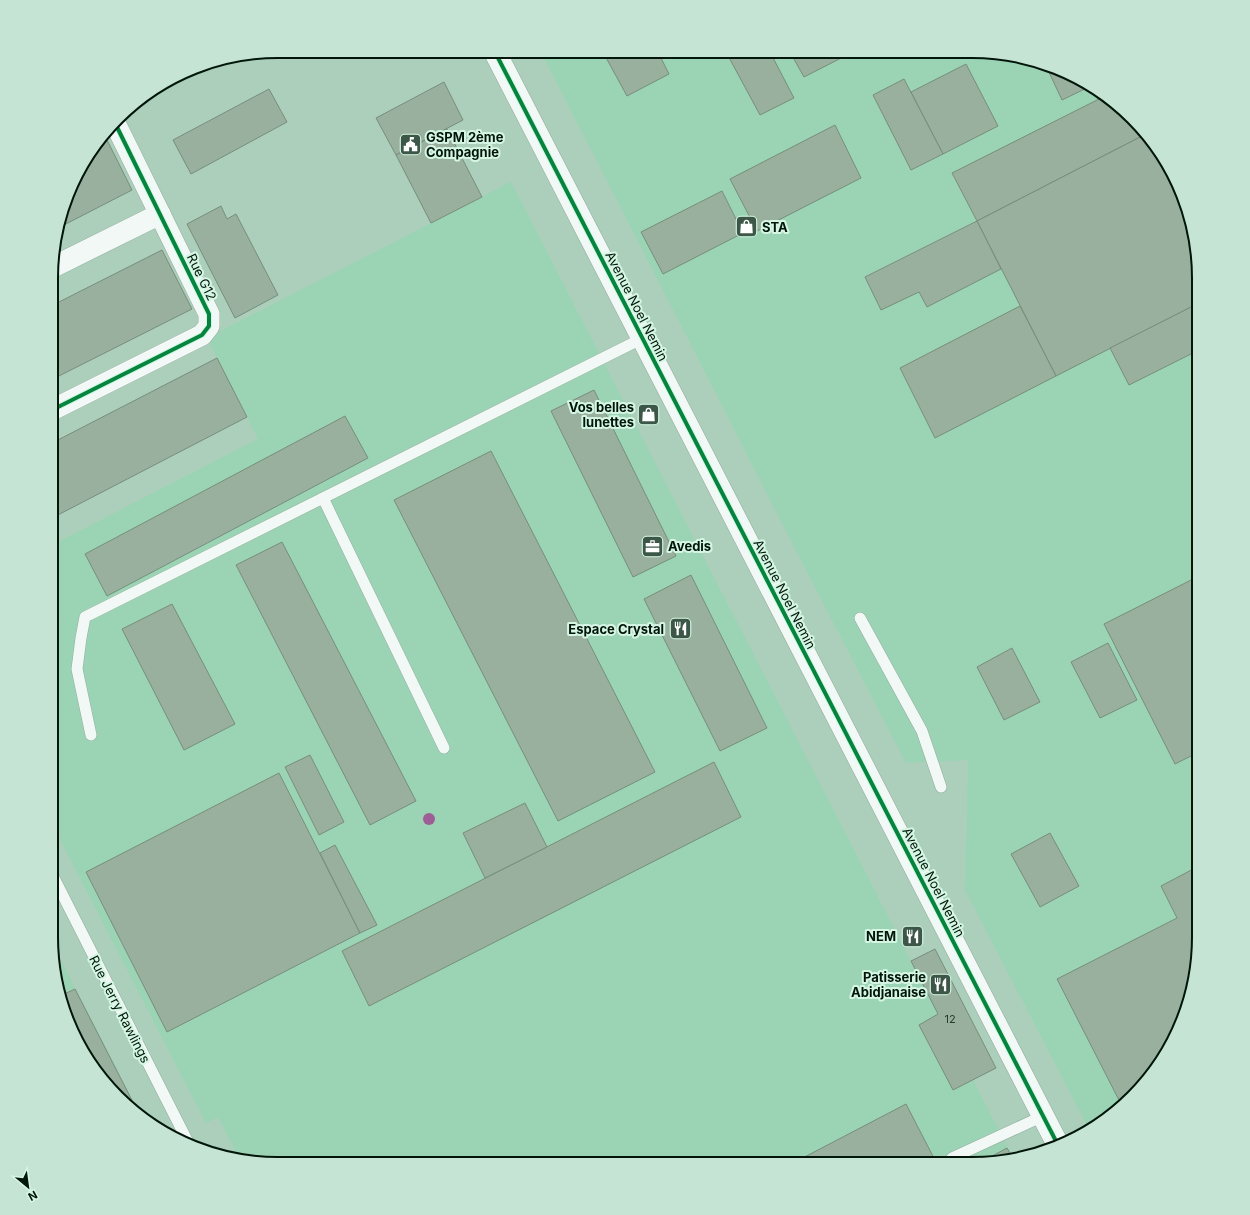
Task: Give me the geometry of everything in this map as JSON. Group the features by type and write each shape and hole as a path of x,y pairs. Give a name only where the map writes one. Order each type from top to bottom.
{"street":[{"name":"Avenue Noel Nemin","path":"498,58 1056,1140"},
{"name":"Rue G12","path":"58,407 202,335 209,326 209,314 117,128"},
{"path":"58,265 160,214"}],"lane":[{"path":"91,735 77,668 85,617 642,338"},
{"path":"323,498 444,748"},
{"path":"860,618 922,731 941,787"},
{"name":"Rue Jerry Rawlings","path":"58,886 185,1136"},
{"path":"954,1157 1043,1116"}],"shaded area":[{"path":"544,58 987,58 1015,62 1029,65 1056,75 1082,87 1106,103 1128,122 1147,144 1163,168 1185,221 1192,263 1192,952 1185,994 1163,1047 1147,1071 1128,1093 1106,1112 1087,1125 965,890 968,760 906,763"},
{"path":"511,182 911,961 935,949 996,1068 973,1080 1011,1154 987,1157 263,1157 237,1153 218,1117 206,1123 58,836 58,542 258,439 207,338"},
{"path":"59,956 134,1103 122,1093 103,1071 87,1047 65,994"}],"building":[{"path":"606,58 661,58 669,74 627,96"},
{"path":"729,58 773,58 794,98 760,115"},
{"path":"793,58 841,58 804,77"},
{"path":"966,64 998,126 943,154 911,92"},
{"path":"1049,72 1085,89 1062,100"},
{"path":"904,79 943,154 911,170 873,95"},
{"path":"444,82 463,120 396,155 376,118"},
{"path":"269,89 287,122 191,174 173,140"},
{"path":"1100,99 1128,122 1140,137 977,221 952,173"},
{"path":"835,125 861,178 757,231 730,179"},
{"path":"447,129 482,197 431,223 396,155"},
{"path":"1140,137 1163,168 1185,221 1192,263 1192,307 1056,376 977,221"},
{"path":"107,140 132,190 64,225 75,194 87,168"},
{"path":"722,191 743,233 663,274 641,232"},
{"path":"221,206 227,219 236,214 278,295 235,318 187,224"},
{"path":"977,221 1001,269 927,307 919,292 881,310 865,277"},
{"path":"162,250 192,309 58,376 58,302"},
{"path":"1020,306 1056,376 935,438 900,368"},
{"path":"1192,307 1192,354 1129,385 1110,348"},
{"path":"217,358 247,417 58,515 58,440"},
{"path":"594,390 676,556 633,577 551,411"},
{"path":"345,416 368,458 107,596 85,554"},
{"path":"491,451 655,772 558,821 394,500"},
{"path":"282,542 416,801 370,825 236,565"},
{"path":"691,575 767,728 720,751 644,599"},
{"path":"1192,580 1192,756 1175,764 1104,624"},
{"path":"172,604 235,724 184,750 122,629"},
{"path":"1108,643 1137,700 1100,718 1071,662"},
{"path":"1012,648 1040,702 1004,720 977,667"},
{"path":"310,755 344,822 319,835 285,767"},
{"path":"714,762 741,817 369,1006 342,951"},
{"path":"279,773 360,933 167,1032 86,872"},
{"path":"525,803 547,847 485,878 463,833"},
{"path":"1050,833 1079,886 1040,907 1011,854"},
{"path":"335,845 377,925 360,933 320,853"},
{"path":"1192,870 1192,952 1188,980 1180,1008 1163,1047 1147,1071 1128,1093 1119,1100 1057,979 1177,918 1161,886"},
{"path":"935,949 996,1068 953,1090 919,1025 938,1014 911,961"},
{"path":"75,989 133,1102 122,1093 103,1071 87,1047 65,994"},
{"path":"906,1104 933,1157 804,1157"},
{"path":"1007,1148 1010,1154 1001,1155 991,1156"}],"cycle path":[{"path":"498,58 1056,1140"},
{"path":"58,407 202,335 209,326 209,314 117,128"}],"place":[{"name":"GSPM 2ème Compagnie","path":"410,144"},
{"name":"STA","path":"747,227"},
{"name":"Vos belles lunettes","path":"649,414"},
{"name":"Avedis","path":"652,546"},
{"name":"Espace Crystal","path":"680,629"},
{"name":"NEM","path":"912,936"},
{"name":"Patisserie Abidjanaise","path":"941,984"}]}
